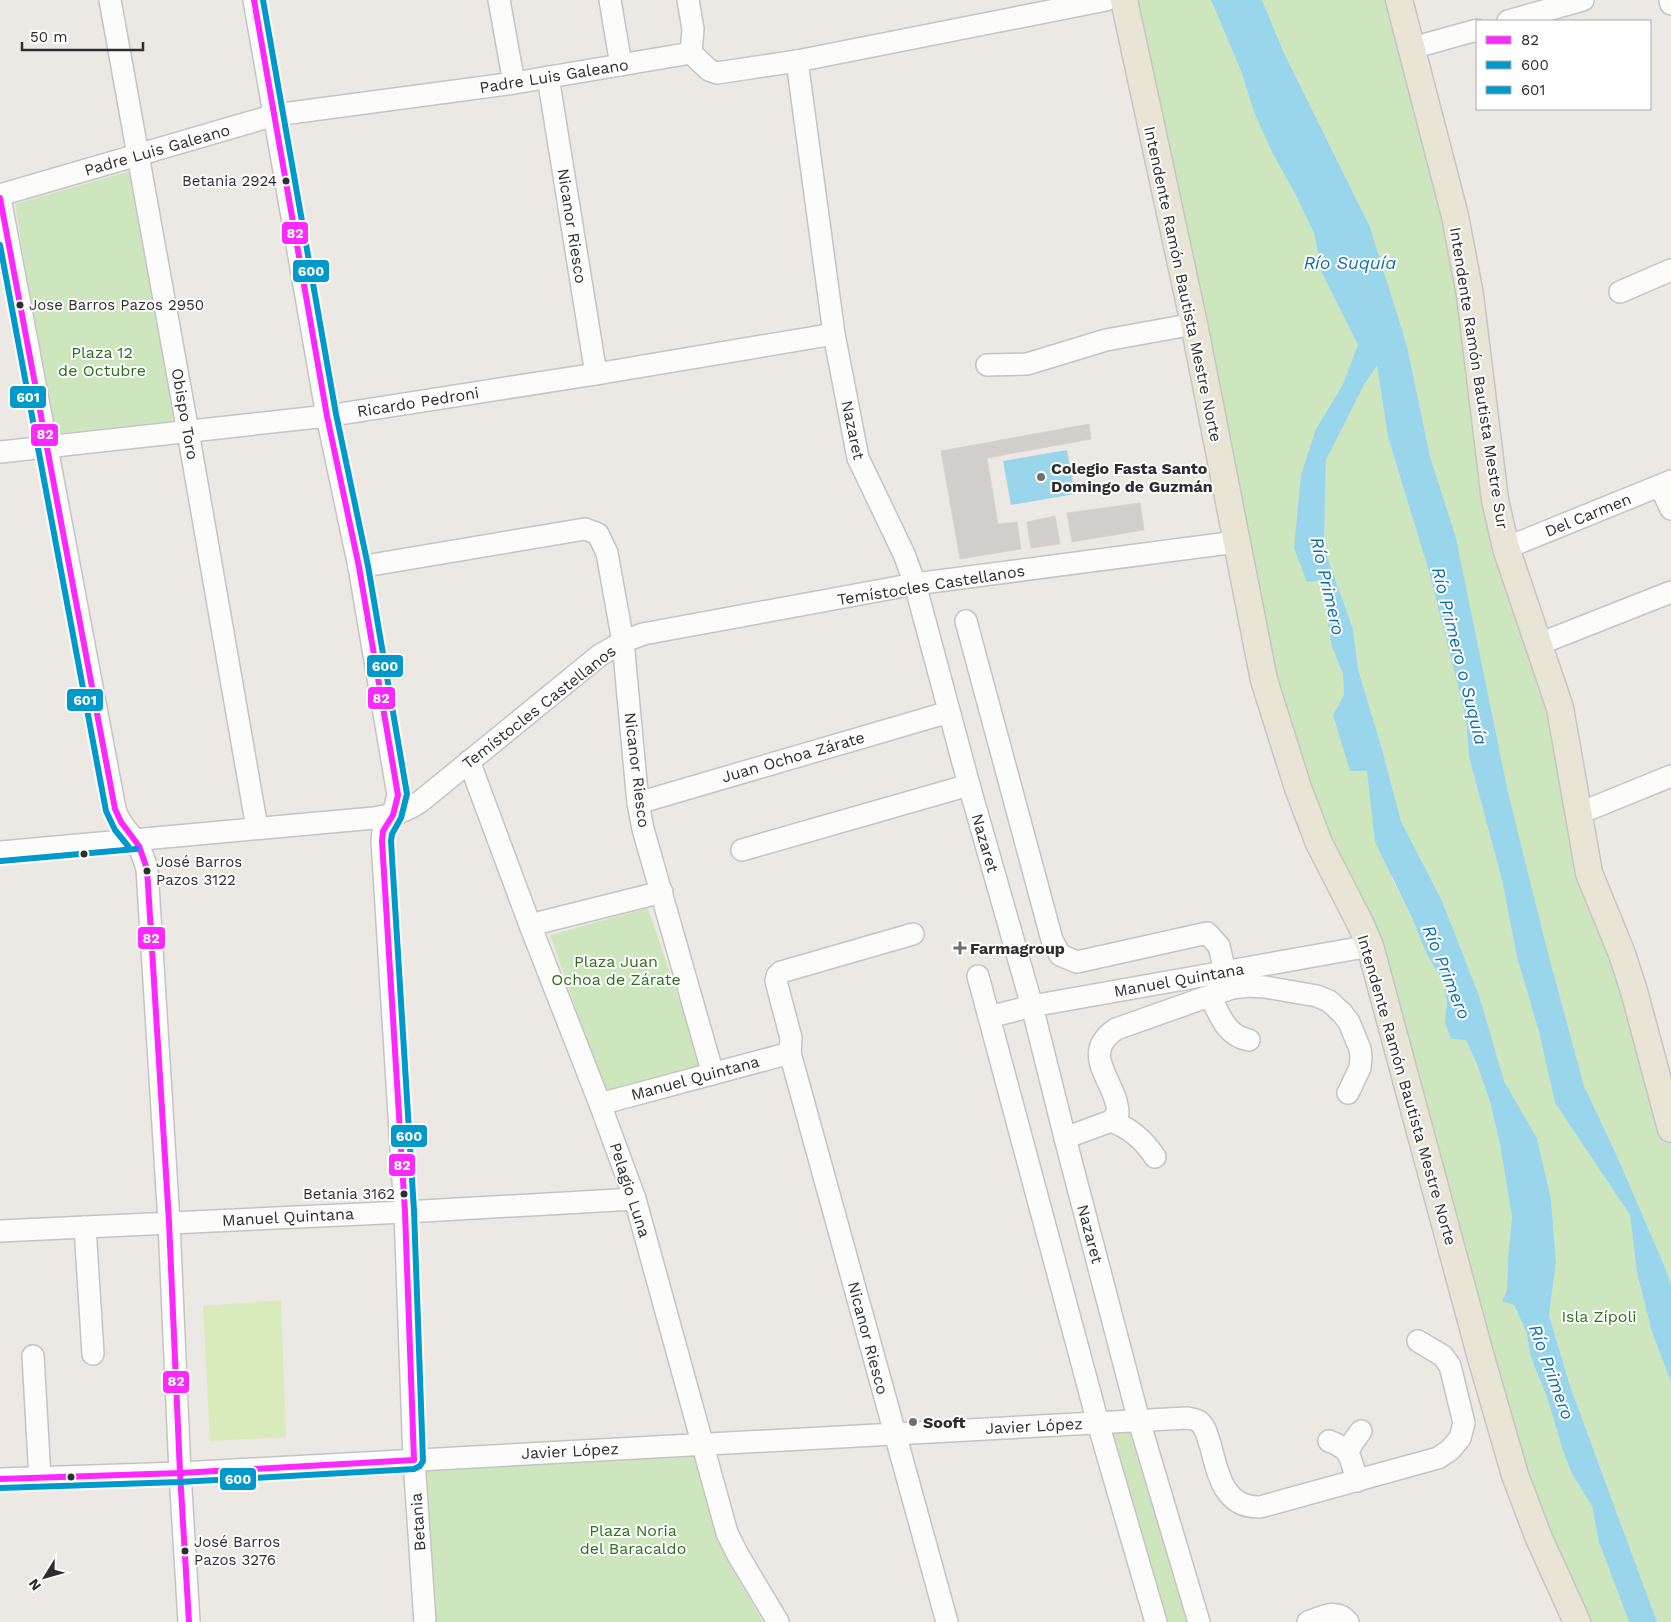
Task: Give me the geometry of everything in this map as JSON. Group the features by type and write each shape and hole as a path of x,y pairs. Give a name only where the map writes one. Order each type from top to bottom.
{"main road":[{"name":"Intendente Ramón Bautista Mestre Norte","path":"1124,0 1194,324 1264,680 1298,788 1319,843 1370,946 1480,1354 1515,1475 1538,1536 1577,1622"},
{"name":"Intendente Ramón Bautista Mestre Sur","path":"1399,0 1454,216 1468,286 1496,500 1506,548 1560,708 1580,813 1589,873 1622,954 1631,982 1671,1129"}],"street":[{"name":"Obispo Toro","path":"110,0 257,828"},
{"name":"Betania","path":"254,0 327,416 359,567 398,795 393,815 384,831 382,841 405,1212 414,1460 425,1622"},
{"path":"499,0 514,83"},
{"path":"610,0 621,65"},
{"path":"688,0 693,29 691,53 709,70 717,73 797,61 1106,0"},
{"path":"1512,20 1583,0"},
{"path":"1670,0 1671,4"},
{"path":"1412,48 1476,30"},
{"name":"Padre Luis Galeano","path":"0,197 137,155 275,116 514,83 691,53"},
{"name":"Nazaret","path":"797,61 834,334 858,458 904,554 915,584 969,786 1032,1006 1139,1421 1199,1622"},
{"name":"Nicanor Riesco","path":"548,77 596,374"},
{"path":"0,197 115,809 123,826 135,840 148,869 169,1222 189,1622"},
{"path":"1620,292 1671,270"},
{"path":"987,365 1027,364 1106,340 1194,324"},
{"name":"Ricardo Pedroni","path":"0,452 327,416 834,334"},
{"path":"1666,484 1671,509"},
{"name":"Del Carmen","path":"1506,548 1666,484"},
{"name":"Nicanor Riesco","path":"359,567 585,529 598,534 607,553 623,642 638,803 643,829 714,1074"},
{"name":"Temístocles Castellanos","path":"0,852 393,815 405,811 421,801 600,655 623,642 644,634 915,584 1236,542"},
{"path":"1539,644 1671,592"},
{"path":"966,622 1052,940 1060,955 1077,962 1206,933 1219,946 1225,972"},
{"name":"Juan Ochoa Zárate","path":"638,803 949,712"},
{"name":"Pelagio Luna","path":"469,761 635,1199 727,1533 778,1622"},
{"path":"1580,813 1671,776"},
{"path":"742,850 969,786"},
{"path":"530,925 662,892"},
{"name":"Nicanor Riesco","path":"913,934 780,972 776,981 791,1038 790,1053 947,1622"},
{"name":"Manuel Quintana","path":"989,1017 1032,1006 1370,946"},
{"path":"978,976 1098,1422 1156,1622"},
{"path":"1065,1138 1111,1121 1118,1113 1116,1098 1098,1058 1104,1040 1116,1029 1232,988 1248,986 1317,996 1329,1001 1349,1022 1360,1049 1360,1068 1348,1094"},
{"path":"1210,996 1225,1036 1249,1040"},
{"name":"Manuel Quintana","path":"600,1104 790,1053"},
{"path":"1111,1121 1125,1126 1149,1148 1155,1157"},
{"name":"Manuel Quintana","path":"0,1231 635,1199"},
{"path":"85,1227 93,1354"},
{"name":"Javier López","path":"0,1479 414,1460 1187,1418 1197,1420 1205,1428 1218,1476 1223,1486 1235,1500 1260,1507 1438,1458 1450,1450 1460,1438 1464,1423 1450,1366 1443,1356 1418,1341"},
{"path":"33,1356 40,1478"},
{"path":"1348,1452 1361,1431"},
{"path":"1329,1440 1339,1444 1348,1452 1357,1481"},
{"path":"1308,1622 1330,1614 1344,1617 1348,1622"}],"green space":[{"path":"1124,0 1211,0 1241,71 1254,112 1314,233 1322,273 1358,345 1343,384 1316,429 1325,606 1332,647 1343,674 1344,695 1333,715 1350,770 1367,771 1392,879 1413,920 1426,953 1443,982 1447,1002 1445,1022 1466,1040 1490,1102 1500,1144 1512,1217 1507,1291 1527,1334 1530,1355 1548,1400 1572,1474 1592,1506 1599,1542 1629,1622 1577,1622 1538,1536 1376,966 1298,788"},
{"path":"1262,0 1399,0 1479,376 1580,813 1671,1129 1671,1284 1617,1156 1584,1086 1546,945 1508,792 1456,538 1430,456 1407,346 1370,227 1284,53"},
{"name":"Plaza 12 de Octubre","path":"130,171 175,421 52,434 15,204"},
{"name":"Isla Zípoli","path":"1377,366 1388,437 1430,575 1466,718 1469,757 1502,880 1517,957 1539,1032 1555,1103 1630,1215 1637,1273 1652,1332 1671,1382 1671,1622 1657,1622 1570,1386 1549,1315 1556,1262 1551,1199 1537,1138 1504,1081 1480,998 1442,901 1401,821 1358,669 1353,629 1324,548 1326,460 1364,385"},
{"name":"Plaza Juan Ochoa de Zárate","path":"648,908 702,1068 606,1094 550,935"},
{"path":"281,1300 286,1437 210,1441 203,1306"},
{"path":"1133,1429 1190,1622 1162,1622 1110,1431"},
{"name":"Plaza Noria del Baracaldo","path":"696,1455 716,1528 735,1574 763,1622 436,1622 426,1467"}],"water":[{"name":"Río Suquía","path":"1211,0 1262,0 1284,53 1370,227 1407,346 1430,456 1456,538 1508,792 1546,945 1584,1086 1617,1156 1671,1284 1671,1382 1652,1332 1637,1273 1630,1215 1555,1103 1539,1032 1517,957 1502,880 1469,757 1466,718 1430,575 1388,437 1377,366 1364,385 1326,460 1324,548 1353,629 1358,669 1401,821 1442,901 1480,998 1504,1081 1537,1138 1551,1199 1556,1262 1549,1315 1570,1386 1657,1622 1629,1622 1599,1542 1592,1506 1572,1474 1563,1451 1548,1400 1530,1355 1527,1334 1514,1305 1502,1301 1507,1291 1512,1217 1500,1144 1490,1102 1466,1040 1451,1039 1445,1022 1447,1002 1443,982 1426,953 1413,920 1375,842 1367,771 1350,771 1333,715 1344,695 1343,674 1332,647 1325,606 1324,580 1307,582 1294,548 1301,475 1316,429 1343,384 1358,345 1322,273 1314,233 1272,152 1254,112 1241,71"},
{"path":"1067,450 1075,494 1011,505 1003,461"}],"building":[{"path":"1089,424 1091,439 987,458 998,524 1017,522 1021,549 960,559 941,451"},
{"path":"1140,503 1144,530 1072,542 1067,513"},
{"path":"1055,516 1060,544 1031,548 1027,522"}],"transit line":[{"name":"82","path":"0,1479 180,1473 414,1460 405,1212 382,841 383,831 393,815 398,795 359,567 327,416 254,0"},
{"name":"600","path":"0,1488 180,1482 414,1469 420,1466 423,1461 414,1211 391,841 392,834 401,818 407,794 368,566 336,414 263,0"},
{"name":"82","path":"0,198 115,809 121,822 139,846 147,869 169,1222 180,1473 189,1622"},
{"name":"601","path":"0,245 106,811 115,830 128,846"},
{"name":"601","path":"1,861 136,849"}],"place":[{"name":"Betania 2924","path":"286,181"},
{"name":"Jose Barros Pazos 2950","path":"20,305"},
{"name":"Colegio Fasta Santo Domingo de Guzmán","path":"1041,477"},
{"name":"José Barros Pazos 3122","path":"147,871"},
{"name":"Farmagroup","path":"960,948"},
{"name":"Betania 3162","path":"404,1194"},
{"name":"Sooft","path":"913,1422"},
{"name":"José Barros Pazos 3276","path":"185,1551"}],"water label":[{"name":"Río Primero","path":"1328,586"},
{"name":"Río Primero o Suquía","path":"1460,656"},
{"name":"Río Primero","path":"1447,972"},
{"name":"Río Primero","path":"1552,1372"}]}
